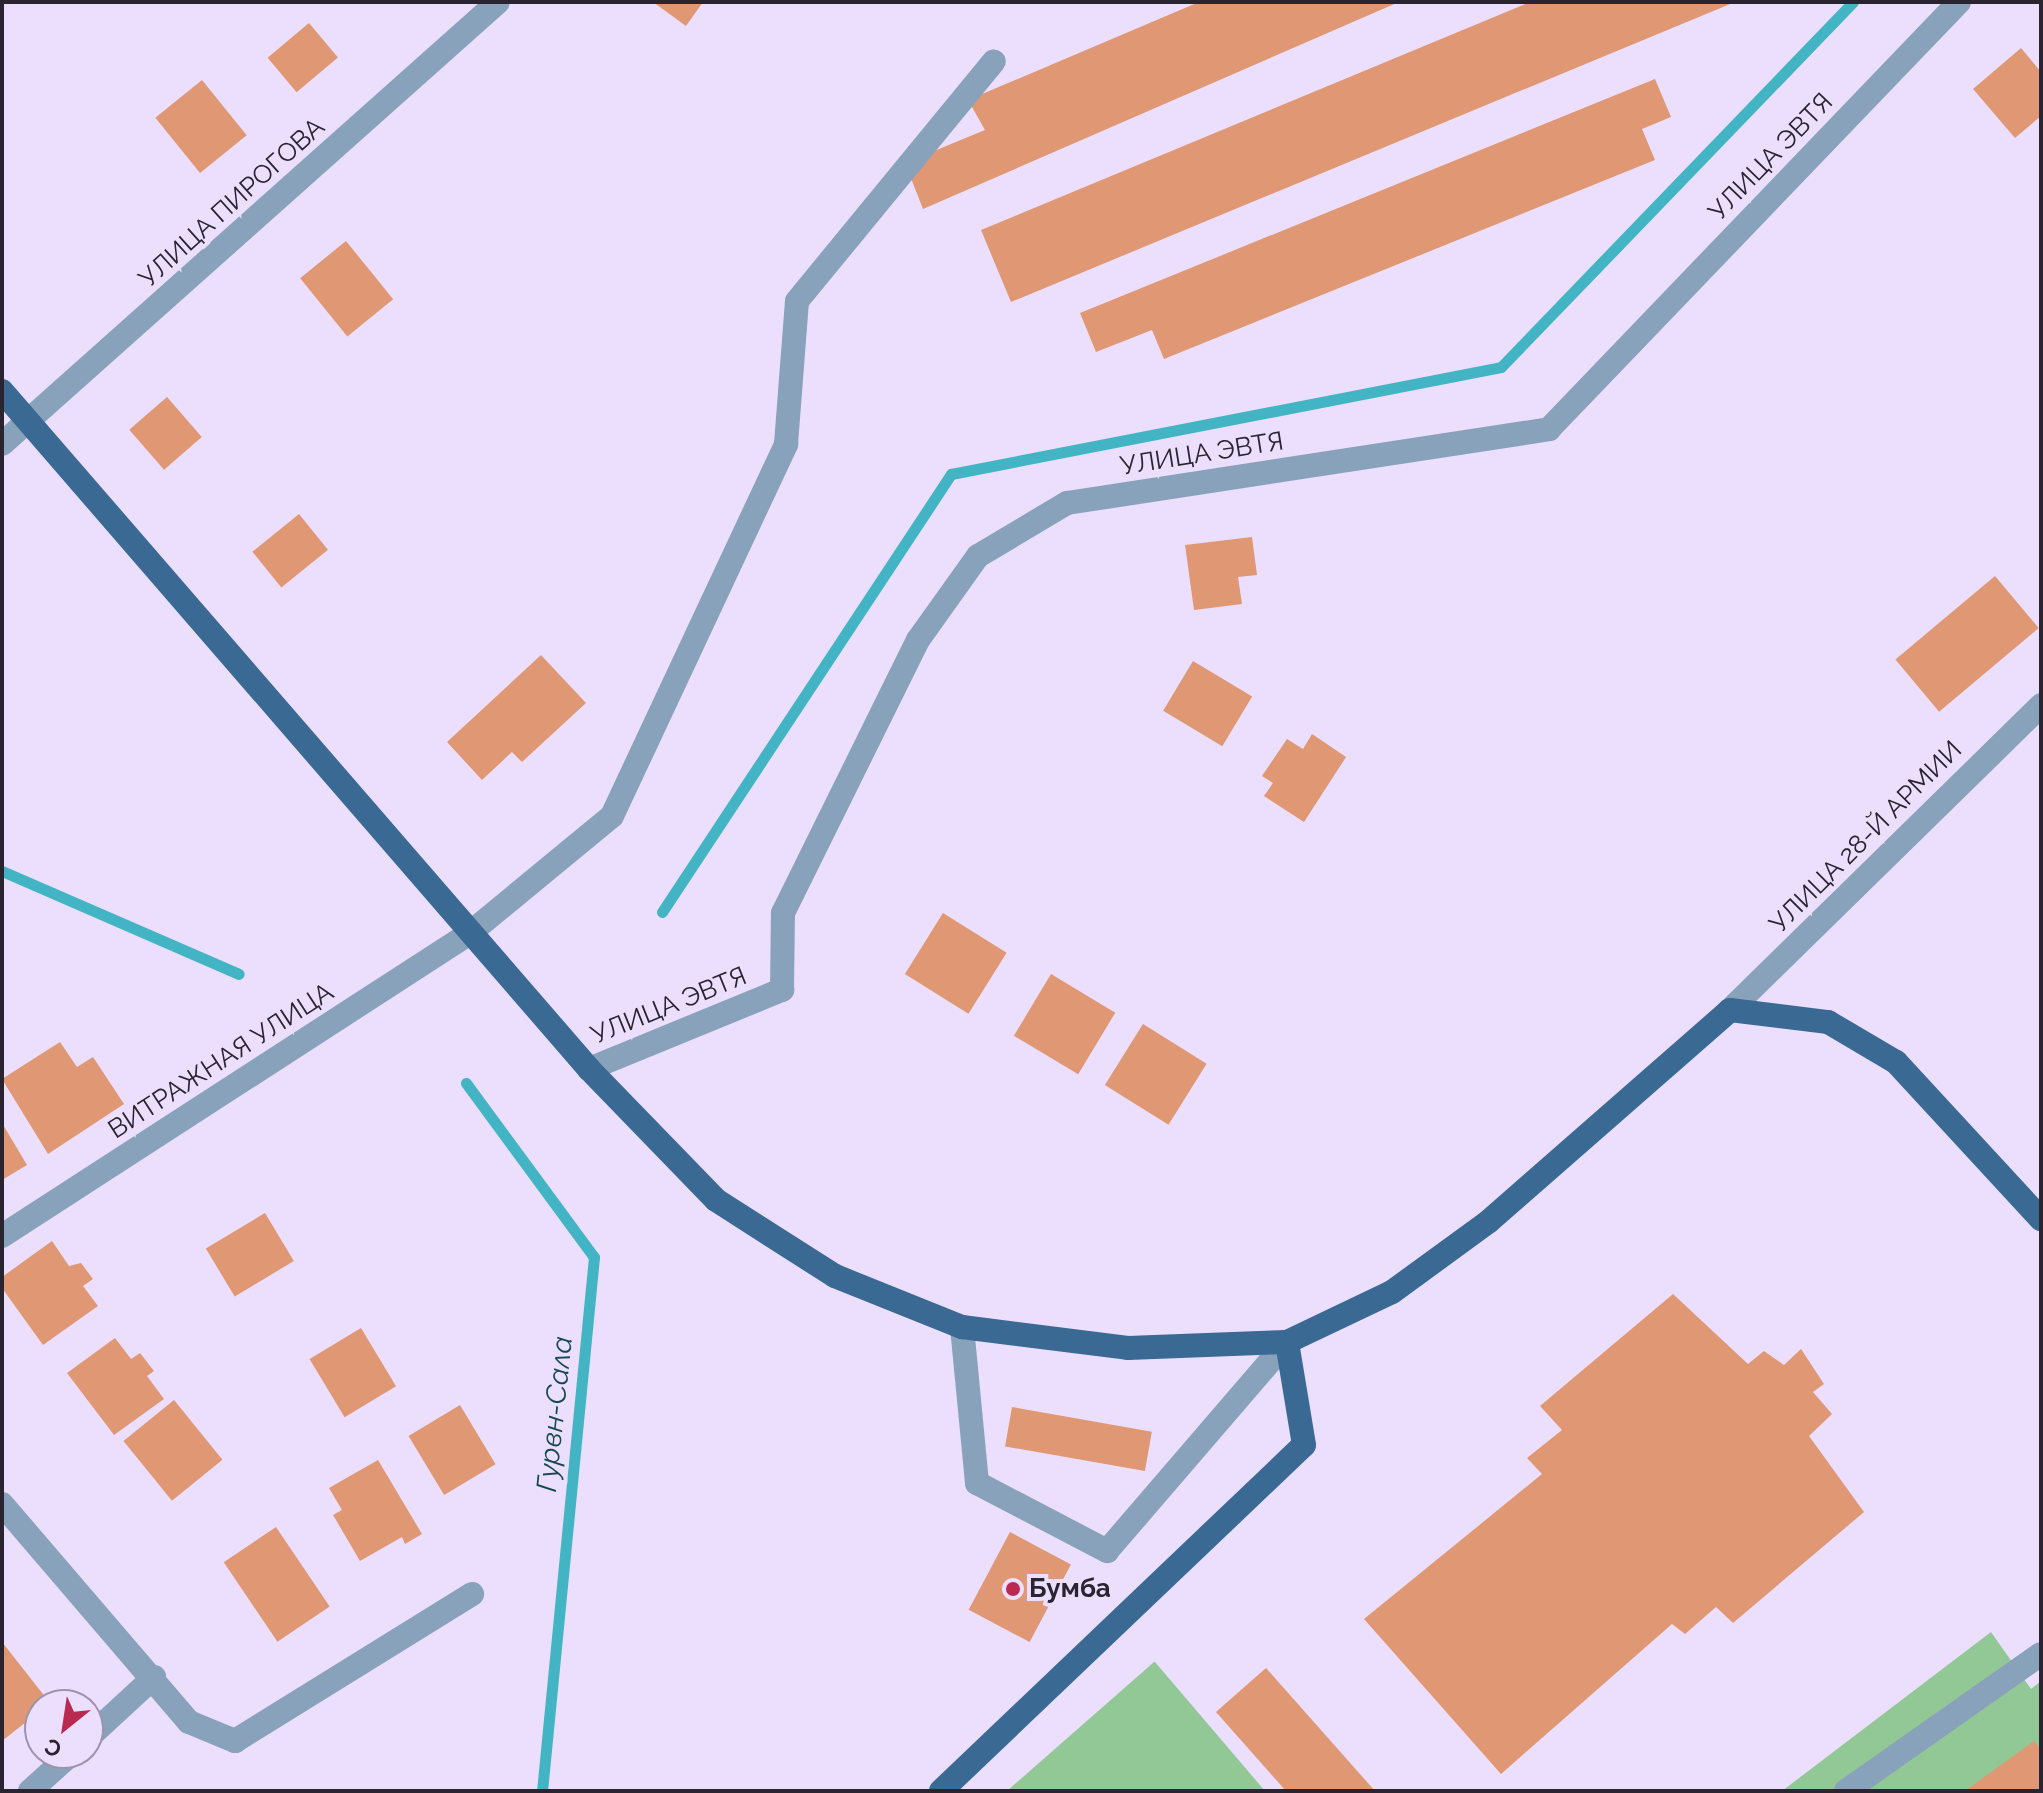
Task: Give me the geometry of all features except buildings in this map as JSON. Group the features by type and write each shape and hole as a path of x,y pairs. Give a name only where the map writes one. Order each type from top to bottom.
{"main road":[{"path":"2,391 589,1069 716,1200 835,1276 962,1327 1128,1348 1287,1342 1392,1292 1488,1222 1730,1010 1828,1022 1896,1062 2041,1219"},
{"path":"941,1791 1304,1445 1287,1342"}],"street":[{"name":"УЛИЦА ПИРОГОВА","path":"2,444 498,2"},
{"name":"УЛИЦА ЭВТЯ","path":"589,1069 782,990 783,913 918,640 978,556 1067,503 1549,429 1959,2"},
{"name":"ВИТРАЖНАЯ УЛИЦА","path":"2,1236 470,933 612,816 786,444 797,301 994,61"},
{"name":"УЛИЦА 28-Й АРМИИ","path":"1730,1010 2041,705"},
{"path":"962,1327 977,1483 1107,1551 1287,1342"},
{"path":"2,1504 154,1677 189,1722 235,1741 472,1594"},
{"path":"1846,1791 2041,1654"},
{"path":"104,1723 154,1677"},
{"path":"30,1791 54,1769"}],"green space":[{"path":"1991,1632 2031,1689 2041,1681 2041,1791 1782,1791"},
{"path":"1154,1662 1265,1791 1007,1791"}],"waterway":[{"path":"662,912 951,474 1501,367 1853,2"},
{"path":"2,871 239,974"},
{"name":"Гурвн-Сала","path":"466,1083 594,1257 542,1791"}],"place":[{"name":"Бумба","path":"1013,1589"}]}
